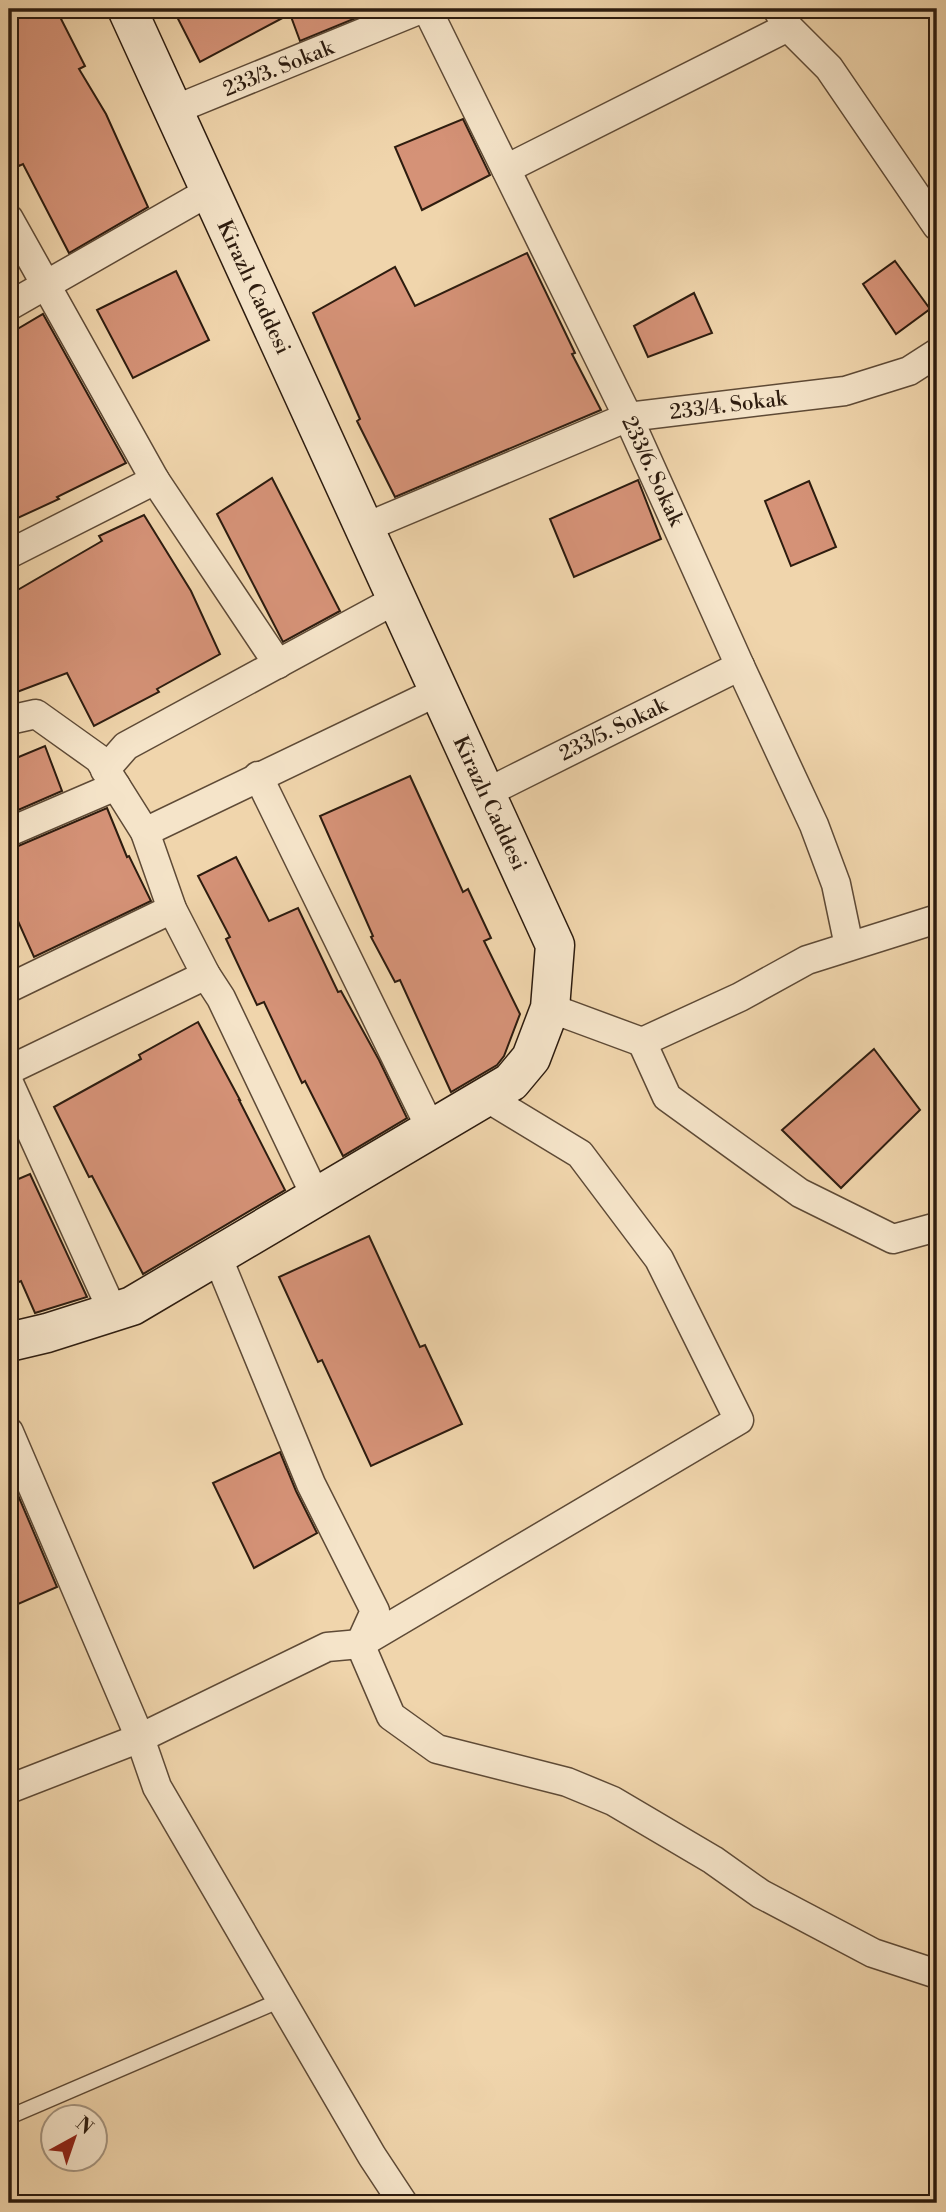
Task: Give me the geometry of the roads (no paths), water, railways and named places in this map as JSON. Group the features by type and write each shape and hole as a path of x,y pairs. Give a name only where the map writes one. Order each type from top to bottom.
{"main road":[{"name":"Kirazlı Caddesi","path":"9,1342 132,1306 511,1082 531,1058 550,1008 555,945 127,9"}],"street":[{"name":"233/3. Sokak","path":"174,110 421,9"},
{"name":"233/6. Sokak","path":"427,9 628,417 814,825 836,884 849,946"},
{"path":"506,169 783,18 830,68 937,226"},
{"path":"9,306 210,191"},
{"path":"9,219 155,481 278,664"},
{"name":"233/4. Sokak","path":"364,528 628,417 845,391 909,372 937,353"},
{"path":"9,554 155,481"},
{"path":"9,832 111,778 126,746 397,599"},
{"name":"233/5. Sokak","path":"486,793 740,666"},
{"path":"145,832 439,691"},
{"path":"9,719 36,714 99,760 111,778 145,832 172,909 221,998 316,1197"},
{"path":"258,776 431,1129"},
{"path":"9,988 172,909"},
{"path":"642,1042 740,996 807,960 937,919"},
{"path":"9,1070 206,975"},
{"path":"550,1008 642,1042 667,1097 800,1193 893,1239 937,1227"},
{"path":"9,1083 113,1312"},
{"path":"9,1789 140,1738 327,1647 360,1644 738,1420 659,1259 580,1154 486,1097"},
{"path":"217,1256 311,1485 375,1611 360,1644 391,1716 437,1749 567,1782 613,1801 713,1860 761,1894 873,1954 937,1974"},
{"path":"9,1432 140,1738 157,1787 372,2156 403,2203"}],"lane":[{"path":"9,2117 281,2000"}]}
